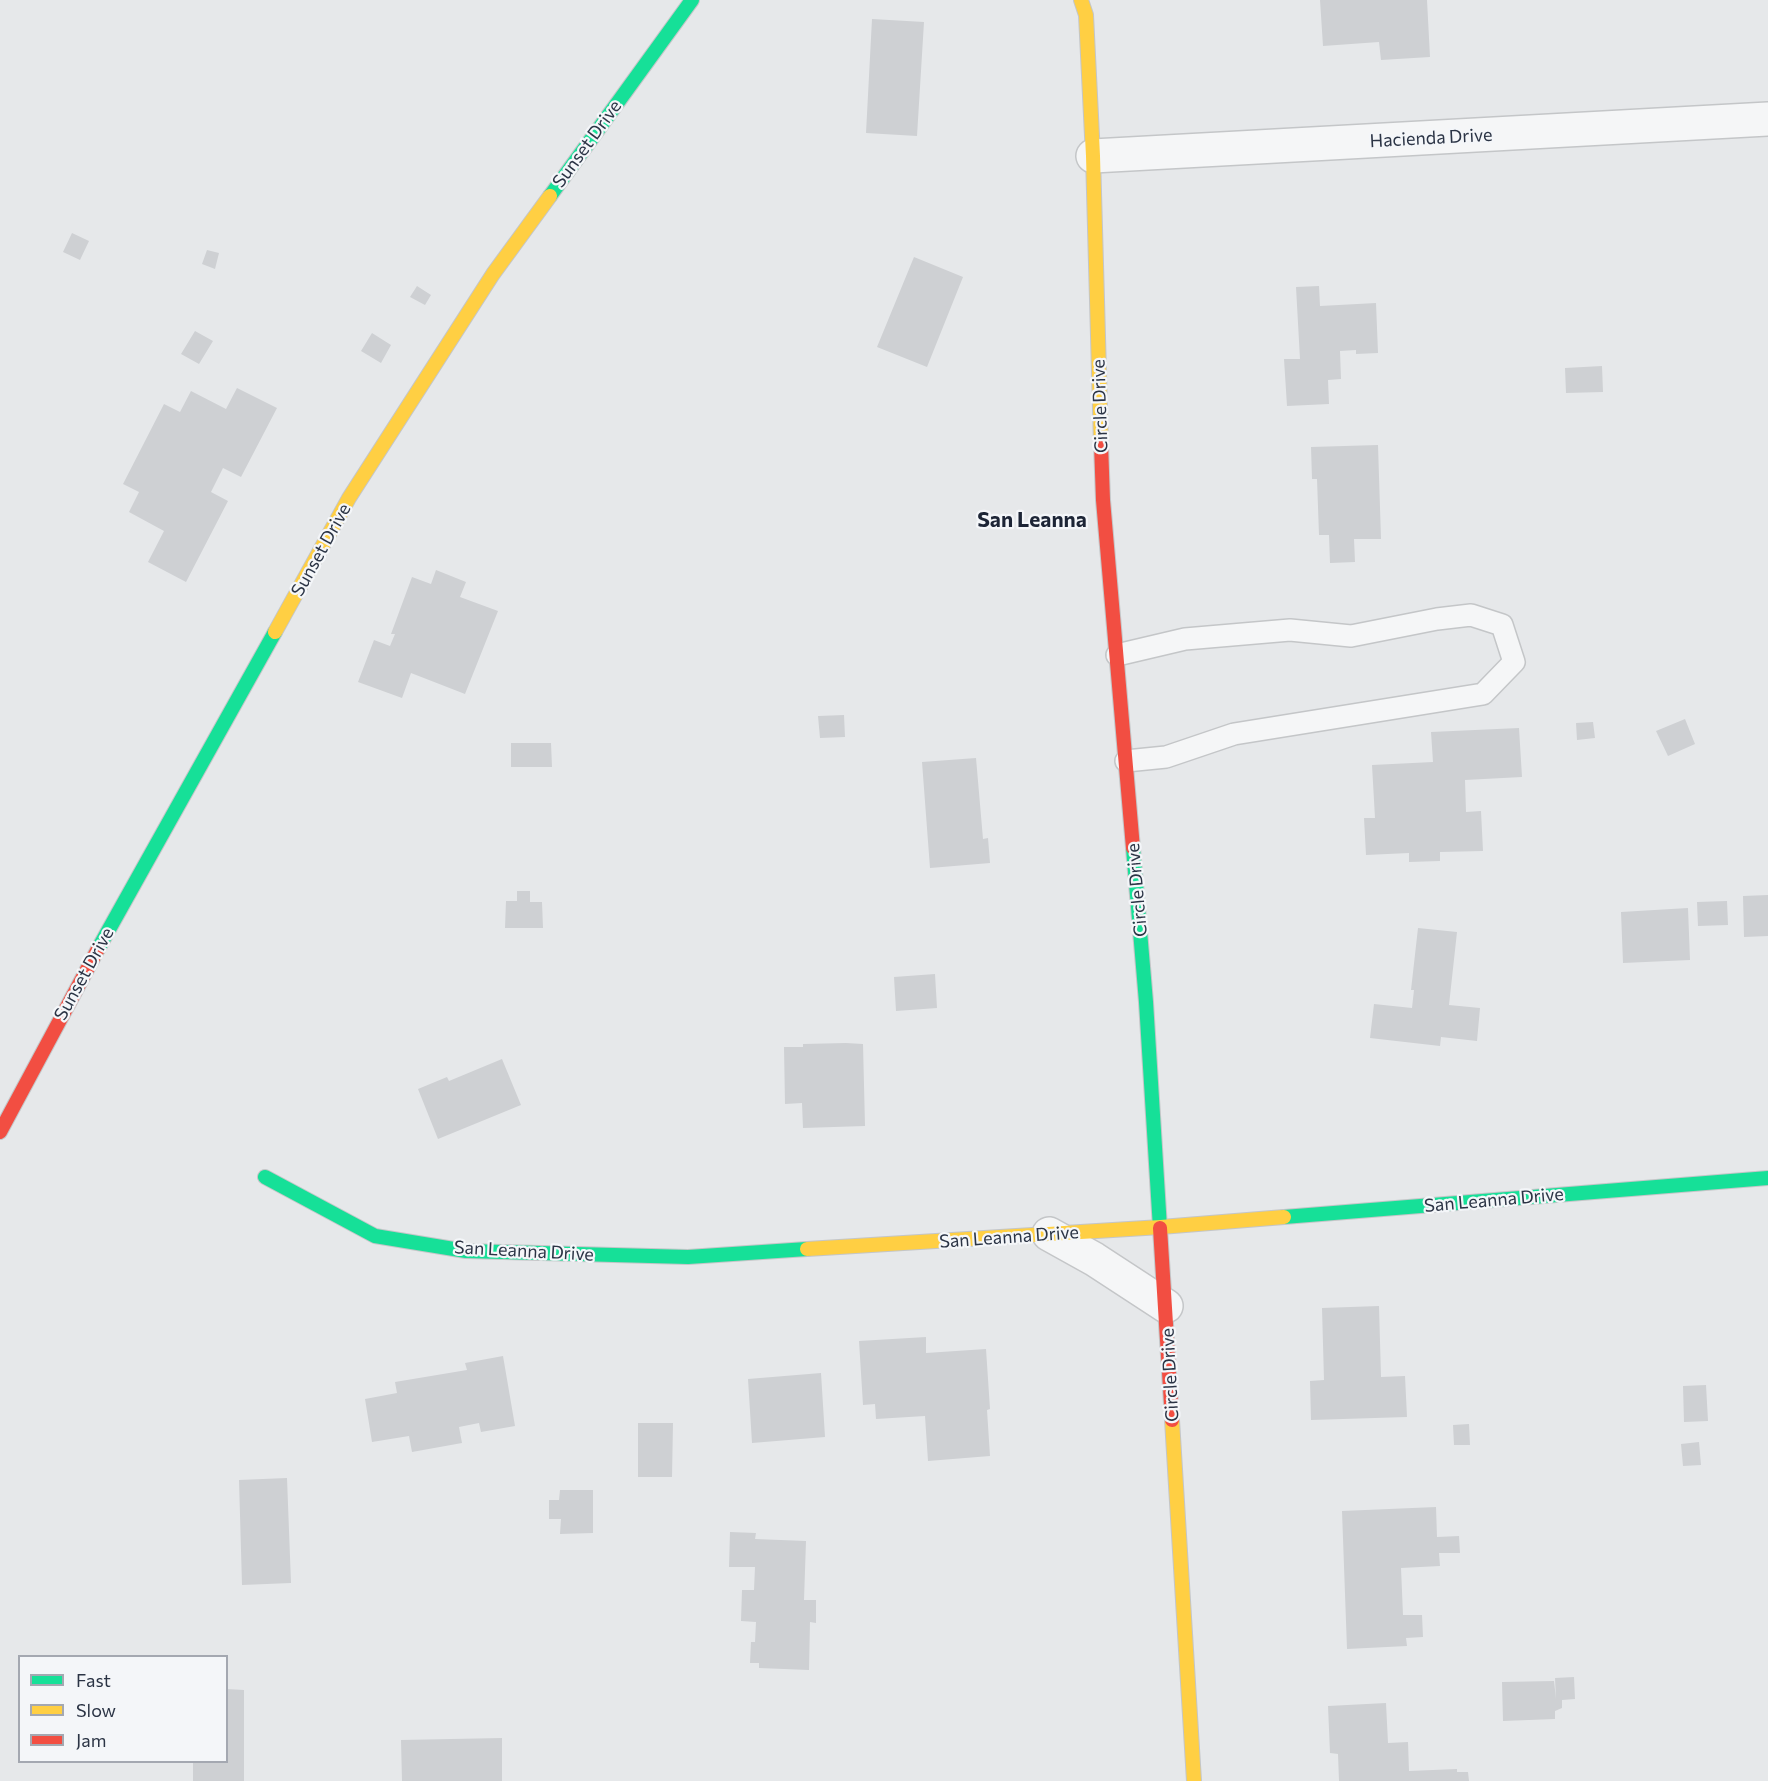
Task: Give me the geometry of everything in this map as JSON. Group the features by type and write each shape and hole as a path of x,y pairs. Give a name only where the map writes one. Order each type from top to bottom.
{"street":[{"name":"Sunset Drive","path":"0,1132 62,1014 349,498 493,274 692,0"},
{"name":"Circle Drive","path":"1081,0 1086,15 1093,156 1103,500 1146,1002 1194,1781"},
{"name":"Hacienda Drive","path":"1093,156 1768,119"},
{"name":"San Leanna Drive","path":"265,1177 375,1236 466,1251 688,1257 1161,1227 1768,1178"},
{"path":"1049,1234 1166,1306"}],"lane":[{"path":"1117,655 1185,639 1290,630 1352,636 1437,618 1471,615 1502,625 1514,662 1483,694 1234,734 1166,757 1126,761"}],"building":[{"path":"1320,0 1427,0 1430,57 1381,60 1379,42 1323,46"},
{"path":"872,19 924,22 917,136 866,133"},
{"path":"72,233 89,241 80,260 63,252"},
{"path":"207,250 219,253 215,269 202,264"},
{"path":"914,257 963,277 927,367 877,347"},
{"path":"417,286 431,295 425,305 410,297"},
{"path":"1319,286 1320,306 1376,303 1378,353 1356,354 1356,350 1340,351 1341,379 1328,380 1329,404 1287,406 1284,359 1300,359 1296,287"},
{"path":"195,331 213,341 199,364 181,354"},
{"path":"372,333 391,345 381,363 361,351"},
{"path":"1602,366 1603,392 1566,393 1565,368"},
{"path":"237,388 277,408 241,477 223,468 211,492 228,501 186,582 148,562 164,531 129,512 139,492 123,484 164,404 180,412 191,391 226,409"},
{"path":"1378,445 1381,539 1354,539 1355,562 1330,563 1329,535 1319,535 1317,479 1312,479 1311,447"},
{"path":"436,570 466,582 460,597 498,611 465,694 411,673 402,698 358,682 374,640 390,646 395,634 391,634 412,577 431,584"},
{"path":"844,715 845,737 820,738 818,716"},
{"path":"1685,719 1695,744 1668,756 1656,731"},
{"path":"1593,722 1595,738 1577,740 1576,723"},
{"path":"1519,728 1522,777 1465,780 1466,812 1481,811 1483,851 1440,852 1440,861 1409,862 1409,853 1366,855 1364,818 1375,818 1372,765 1433,762 1431,732"},
{"path":"511,743 551,743 552,767 511,767"},
{"path":"976,758 983,839 988,838 990,863 930,868 922,762"},
{"path":"517,891 530,891 530,902 542,902 543,928 505,928 506,901 517,901"},
{"path":"1768,895 1768,936 1744,937 1743,896"},
{"path":"1727,901 1728,925 1698,926 1697,902"},
{"path":"1688,908 1690,960 1623,963 1621,912"},
{"path":"1418,928 1457,932 1449,1005 1480,1008 1477,1041 1441,1037 1440,1046 1370,1038 1374,1004 1412,1008 1414,990 1411,990"},
{"path":"935,974 937,1008 896,1011 894,977"},
{"path":"863,1044 865,1126 803,1128 802,1103 785,1104 784,1047"},
{"path":"502,1059 521,1105 438,1139 418,1089 447,1077 449,1081"},
{"path":"1379,1306 1381,1377 1405,1376 1407,1417 1311,1420 1310,1381 1324,1380 1322,1308"},
{"path":"926,1337 926,1353 986,1349 990,1456 928,1461 925,1416 876,1419 875,1404 863,1405 859,1341"},
{"path":"503,1356 515,1426 481,1432 479,1423 459,1427 462,1443 412,1452 409,1436 372,1442 365,1399 397,1393 395,1382 467,1370 465,1363"},
{"path":"821,1373 825,1437 752,1443 748,1379"},
{"path":"1706,1385 1708,1421 1684,1422 1683,1386"},
{"path":"638,1423 673,1423 672,1477 638,1477"},
{"path":"1469,1424 1470,1445 1454,1445 1453,1425"},
{"path":"1699,1442 1701,1465 1683,1466 1681,1444"},
{"path":"287,1478 291,1583 242,1585 239,1480"},
{"path":"560,1490 593,1490 593,1533 560,1534 561,1519 549,1519 549,1500 559,1500"},
{"path":"1436,1507 1437,1537 1459,1536 1460,1553 1439,1553 1440,1566 1401,1568 1403,1615 1422,1615 1423,1637 1406,1638 1407,1646 1347,1649 1342,1511"},
{"path":"730,1532 756,1533 755,1539 806,1541 804,1600 816,1600 816,1623 810,1622 809,1670 759,1668 759,1663 750,1663 751,1642 755,1642 756,1622 741,1621 742,1590 754,1590 755,1567 729,1567"},
{"path":"1574,1677 1575,1699 1562,1700 1562,1708 1555,1711 1555,1719 1503,1721 1502,1682 1554,1681 1556,1699 1555,1678"},
{"path":"228,1689 244,1690 244,1781 193,1781 193,1763 228,1763"},
{"path":"1386,1703 1388,1743 1408,1742 1409,1771 1457,1769 1457,1772 1468,1772 1469,1781 1339,1781 1338,1754 1330,1753 1328,1706"},
{"path":"502,1738 502,1781 402,1781 401,1740"}],"traffic: fast":[{"path":"550,196 692,0"},
{"path":"98,949 275,632"},
{"path":"1133,848 1146,1002 1160,1228"},
{"path":"265,1177 375,1236 466,1251 688,1257 807,1249"},
{"path":"1284,1217 1768,1178"}],"traffic: slow":[{"path":"1081,0 1086,15 1093,156 1101,444"},
{"path":"275,632 349,498 493,274 550,196"},
{"path":"807,1249 1284,1217"},
{"path":"1172,1420 1194,1781"}],"traffic: jam":[{"path":"1101,444 1103,500 1133,848"},
{"path":"0,1132 98,949"},
{"path":"1160,1228 1172,1420"}],"district":[{"name":"San Leanna","path":"1032,520"}]}
